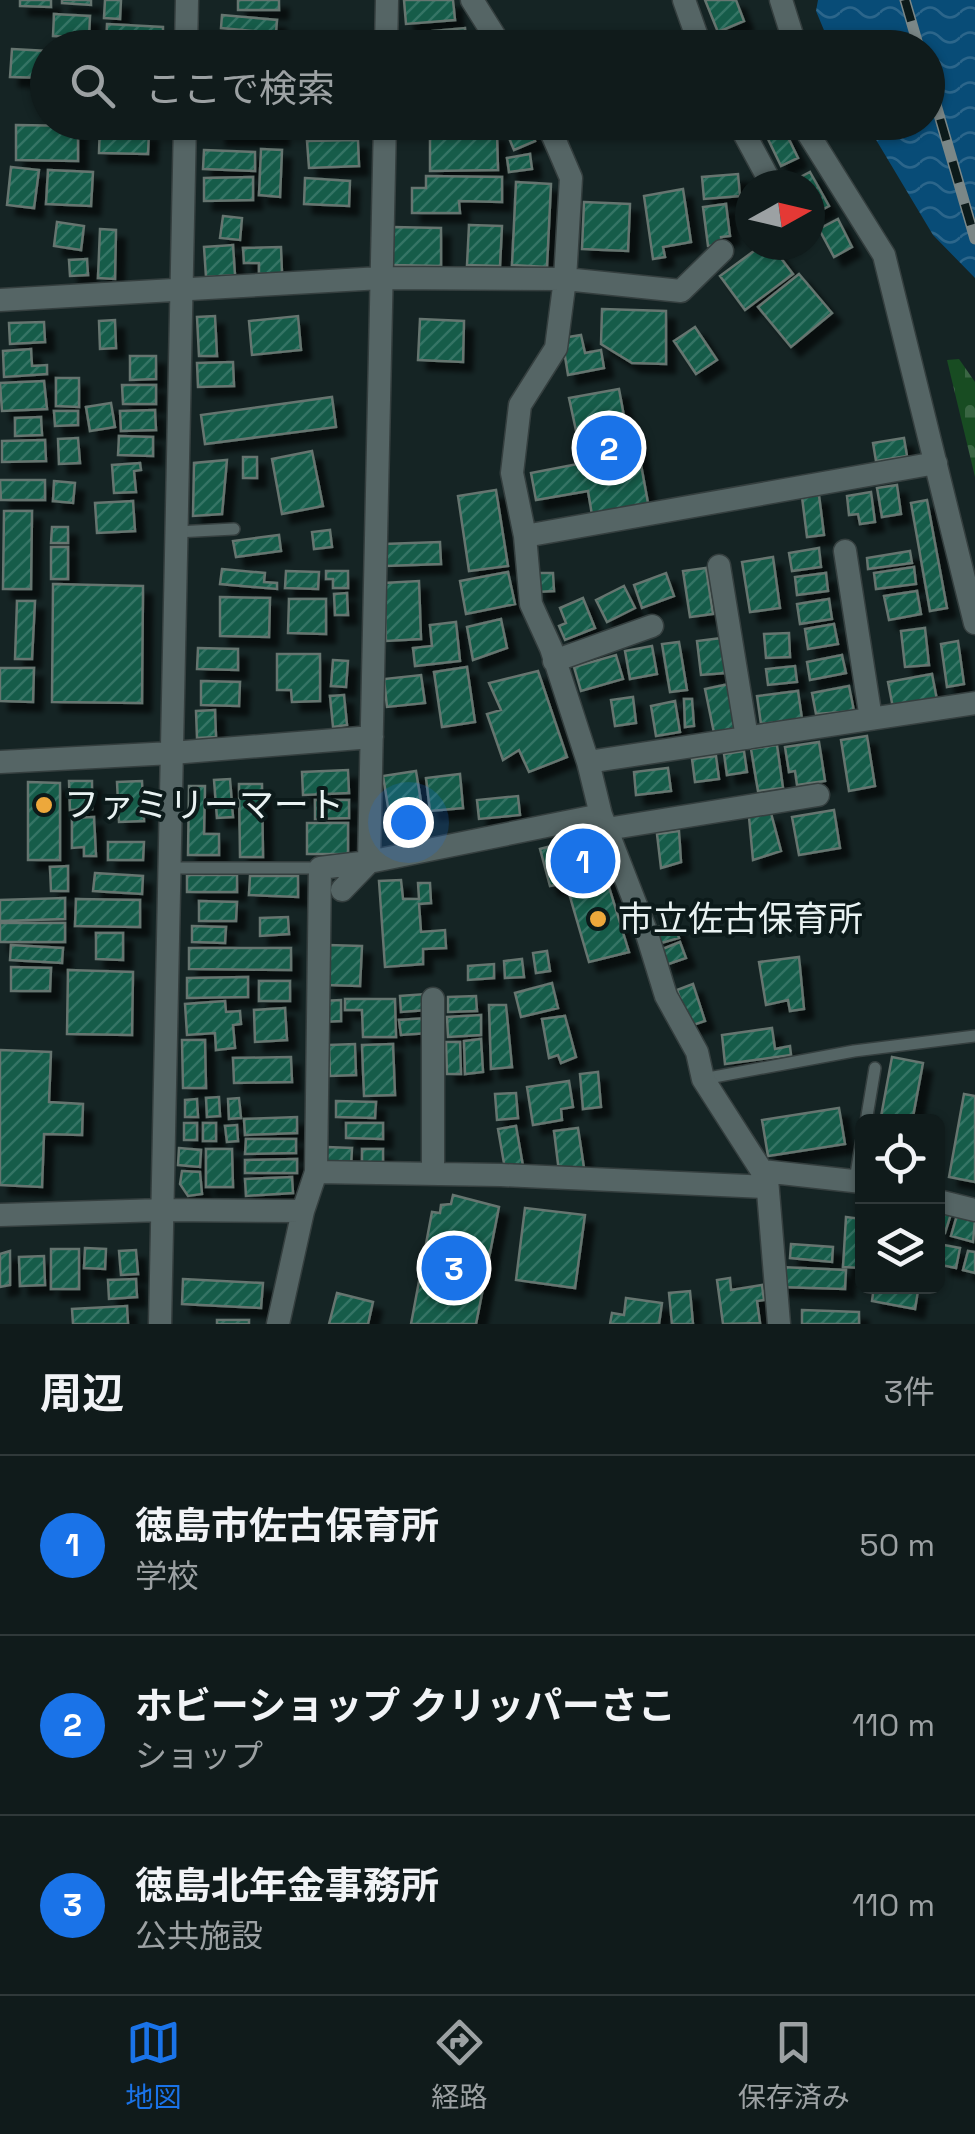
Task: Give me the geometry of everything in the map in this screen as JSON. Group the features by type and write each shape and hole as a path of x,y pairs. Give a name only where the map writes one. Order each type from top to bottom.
{"street":[{"path":"186,0 186,30"},
{"path":"386,30 387,0"},
{"path":"472,0 491,30"},
{"path":"684,0 695,30"},
{"path":"780,0 790,30"},
{"path":"160,1324 185,140"},
{"path":"342,890 369,862 384,140"},
{"path":"555,140 571,178 565,279 556,348 520,405 512,473 525,536 530,604 554,661 604,822 666,996 697,1052 703,1079 765,1179 778,1324"},
{"path":"748,140 764,170"},
{"path":"812,140 884,255 975,620"},
{"path":"0,300 381,278 565,279 681,291 722,252"},
{"path":"525,536 936,462"},
{"path":"845,551 870,719"},
{"path":"719,566 746,738"},
{"path":"554,661 652,626"},
{"path":"588,762 975,703"},
{"path":"0,762 372,737"},
{"path":"278,1324 303,1211 316,1172 320,868 604,822 818,796"},
{"path":"433,999 433,1174"},
{"path":"316,1172 855,1181"},
{"path":"945,1203 975,1210"},
{"path":"0,1215 303,1211"}],"lane":[{"path":"176,532 234,530"},
{"path":"169,868 320,868"},
{"path":"703,1079 854,1050 975,1036"},
{"path":"867,1114 875,1068"}],"green space":[{"path":"959,359 975,382 975,477 947,360"}],"water":[{"path":"818,0 975,0 975,278 933,235 876,140 945,140 945,30 824,30 816,11"}],"building":[{"path":"20,0 51,0 51,7 20,6"},
{"path":"91,0 91,5 62,3"},
{"path":"105,0 121,0 120,19 104,18"},
{"path":"238,0 279,0 279,10 238,10"},
{"path":"404,0 453,0 455,20 406,24"},
{"path":"705,0 736,0 744,21 717,30"},
{"path":"54,14 90,16 89,30 53,30"},
{"path":"222,15 277,20 276,30 221,28"},
{"path":"107,24 163,27 163,30 107,30"},
{"path":"12,49 30,50 30,78 10,77"},
{"path":"16,125 30,125 30,140 78,140 78,161 16,160"},
{"path":"99,140 149,140 148,154 99,153"},
{"path":"358,140 359,166 309,168 307,141"},
{"path":"430,140 497,140 498,170 430,171"},
{"path":"510,140 535,140 535,141 514,150"},
{"path":"768,140 789,140 798,158 781,166"},
{"path":"261,149 282,150 280,197 259,195"},
{"path":"204,150 255,152 255,171 203,169"},
{"path":"530,154 532,169 509,172 507,158"},
{"path":"11,167 39,170 34,208 7,205"},
{"path":"48,170 93,172 91,206 46,204"},
{"path":"735,174 735,196 704,199 702,177"},
{"path":"426,176 502,177 502,202 459,201 460,213 412,213 412,188 426,188"},
{"path":"253,177 253,200 204,201 204,178"},
{"path":"305,178 350,181 349,206 304,204"},
{"path":"516,182 551,184 547,267 512,265"},
{"path":"683,189 691,242 663,247 665,257 653,259 644,196"},
{"path":"584,202 630,204 628,251 582,249"},
{"path":"726,204 730,236 721,237 722,245 708,246 703,207"},
{"path":"223,216 242,218 240,240 220,238"},
{"path":"838,219 852,247 834,257 825,240 825,226"},
{"path":"57,222 84,226 81,250 54,246"},
{"path":"469,225 502,226 500,266 467,265"},
{"path":"392,227 441,228 441,266 392,265"},
{"path":"100,229 116,230 115,279 98,278"},
{"path":"233,245 235,275 206,277 204,247"},
{"path":"281,247 282,274 259,274 259,263 244,263 243,248"},
{"path":"87,259 88,275 70,276 69,260"},
{"path":"742,260 782,260 793,274 745,310 720,276"},
{"path":"799,274 832,313 791,347 758,307"},
{"path":"602,309 666,311 666,364 632,363 601,344"},
{"path":"215,316 217,356 199,356 197,317"},
{"path":"298,316 301,350 252,355 249,321"},
{"path":"420,319 464,321 463,362 418,360"},
{"path":"115,320 116,348 100,349 99,321"},
{"path":"44,322 45,342 10,344 9,323"},
{"path":"695,327 717,360 696,374 674,341"},
{"path":"581,335 585,353 601,350 604,368 568,375 562,338"},
{"path":"31,349 32,366 47,365 47,374 4,377 3,351"},
{"path":"130,356 156,356 156,379 130,380"},
{"path":"233,362 234,386 198,387 197,363"},
{"path":"56,378 79,378 79,407 56,406"},
{"path":"44,381 47,409 2,411 0,383"},
{"path":"122,385 156,385 156,404 123,404"},
{"path":"619,389 627,433 635,432 648,503 592,515 588,491 536,500 531,473 583,463 569,398"},
{"path":"332,397 336,427 205,444 201,415"},
{"path":"111,403 115,427 90,431 86,407"},
{"path":"155,410 156,430 121,431 120,411"},
{"path":"54,411 78,411 78,425 55,426"},
{"path":"41,417 42,435 15,436 15,418"},
{"path":"119,436 153,437 153,456 118,455"},
{"path":"78,438 80,463 59,464 58,439"},
{"path":"904,438 907,456 876,461 873,443"},
{"path":"45,440 46,461 2,462 2,441"},
{"path":"312,451 323,506 282,514 272,459"},
{"path":"243,457 257,457 257,478 243,478"},
{"path":"227,460 222,514 193,516 194,463"},
{"path":"140,463 141,470 134,471 136,492 114,493 112,465"},
{"path":"0,480 45,480 45,500 1,500"},
{"path":"54,481 75,483 73,503 53,501"},
{"path":"897,485 901,514 882,517 877,488"},
{"path":"496,490 508,566 469,571 458,496"},
{"path":"871,492 875,522 860,524 858,514 849,515 847,496"},
{"path":"819,495 824,535 807,537 802,497"},
{"path":"927,500 947,608 930,611 911,503"},
{"path":"133,501 135,531 97,533 95,503"},
{"path":"4,511 32,511 31,589 3,589"},
{"path":"52,527 68,527 68,543 51,543"},
{"path":"330,530 332,547 314,549 312,532"},
{"path":"279,535 281,551 236,557 233,541"},
{"path":"440,542 441,564 385,566 384,544"},
{"path":"51,547 68,547 68,579 51,579"},
{"path":"819,548 821,567 792,571 789,553"},
{"path":"910,551 912,563 868,569 867,558"},
{"path":"773,557 780,608 750,612 742,562"},
{"path":"914,567 916,584 876,589 874,573"},
{"path":"706,568 713,614 690,617 683,571"},
{"path":"222,569 265,573 264,582 277,583 277,589 220,584"},
{"path":"286,571 319,572 318,589 285,588"},
{"path":"326,571 348,571 348,588 333,588 333,579 326,579"},
{"path":"508,572 515,604 466,614 460,581"},
{"path":"536,573 553,573 554,591 537,592"},
{"path":"666,573 674,596 642,608 634,585"},
{"path":"826,573 828,591 797,595 795,577"},
{"path":"419,581 421,639 386,641 384,583"},
{"path":"53,584 143,586 142,703 52,702"},
{"path":"624,586 635,608 607,622 596,600"},
{"path":"917,591 921,614 889,620 884,596"},
{"path":"347,593 348,615 335,615 334,594"},
{"path":"220,597 270,598 269,637 220,636"},
{"path":"583,598 595,628 565,640 559,626 566,623 560,608"},
{"path":"289,599 326,599 326,634 288,633"},
{"path":"829,599 832,619 800,624 797,604"},
{"path":"17,601 35,601 32,659 15,659"},
{"path":"501,619 507,648 473,660 467,627"},
{"path":"456,622 460,661 415,666 413,648 432,646 430,625"},
{"path":"834,624 838,644 808,649 805,629"},
{"path":"925,628 929,665 905,667 901,631"},
{"path":"789,633 790,657 766,658 764,634"},
{"path":"722,638 725,673 701,675 697,641"},
{"path":"958,641 964,684 947,687 941,644"},
{"path":"679,642 687,690 670,692 662,644"},
{"path":"652,646 657,674 630,679 625,651"},
{"path":"198,648 238,649 238,670 197,669"},
{"path":"277,654 320,654 320,701 292,702 291,690 277,690"},
{"path":"616,655 623,679 581,691 574,667"},
{"path":"842,655 846,673 810,680 807,662"},
{"path":"333,660 348,661 346,687 331,686"},
{"path":"795,666 797,682 768,685 766,669"},
{"path":"467,667 475,722 442,727 434,672"},
{"path":"0,668 34,668 33,702 0,701"},
{"path":"538,671 567,757 529,772 519,750 503,760 487,714 501,710 489,683"},
{"path":"932,674 937,700 893,708 888,682"},
{"path":"421,675 425,703 387,707 384,679"},
{"path":"201,681 240,682 239,706 201,705"},
{"path":"729,684 738,728 714,733 705,689"},
{"path":"849,686 854,711 816,714 812,693"},
{"path":"798,691 802,719 761,724 757,696"},
{"path":"344,695 347,725 333,727 330,696"},
{"path":"633,697 636,723 615,726 611,700"},
{"path":"684,699 692,699 694,726 685,727"},
{"path":"675,701 680,732 656,736 651,706"},
{"path":"215,710 216,737 197,738 196,711"},
{"path":"867,736 875,786 849,791 841,740"},
{"path":"819,742 825,781 797,785 795,771 789,772 785,747"},
{"path":"777,745 783,788 758,791 751,749"},
{"path":"744,751 747,772 727,775 724,754"},
{"path":"716,756 719,779 695,782 692,759"},
{"path":"668,768 671,791 636,795 634,772"},
{"path":"348,770 349,793 303,795 302,772"},
{"path":"416,771 422,808 389,813 383,776"},
{"path":"460,774 463,808 430,811 426,778"},
{"path":"230,779 233,817 217,818 214,780"},
{"path":"69,781 92,781 92,809 70,810"},
{"path":"142,781 144,821 119,822 117,782"},
{"path":"28,782 60,783 60,860 28,860"},
{"path":"239,784 262,784 263,857 240,857"},
{"path":"189,786 205,786 204,834 219,834 219,855 188,855"},
{"path":"518,796 520,815 479,819 477,800"},
{"path":"315,800 349,800 349,818 315,819"},
{"path":"834,810 840,848 799,855 792,817"},
{"path":"771,813 781,851 753,860 749,817"},
{"path":"94,817 96,856 84,856 84,847 72,848 72,818"},
{"path":"307,823 348,823 348,854 307,854"},
{"path":"679,831 681,862 661,868 657,834"},
{"name":"市立佐古保育所","path":"593,835 629,952 589,962 566,883 550,886 540,849"},
{"path":"108,842 144,842 143,860 108,860"},
{"path":"68,866 68,891 51,891 50,867"},
{"path":"95,873 143,876 142,894 93,891"},
{"path":"187,875 237,875 237,892 187,892"},
{"path":"250,876 298,876 298,897 249,895"},
{"path":"401,880 403,899 419,899 418,883 430,883 431,903 419,904 421,932 445,930 446,948 423,949 423,964 385,967 379,881"},
{"path":"65,898 65,919 0,921 0,900"},
{"path":"76,899 140,900 140,927 75,926"},
{"path":"199,901 237,902 236,921 199,921"},
{"path":"288,917 289,934 260,936 260,918"},
{"path":"0,923 65,923 65,942 0,942"},
{"path":"674,923 679,938 658,944 654,928"},
{"path":"192,926 226,927 225,943 192,942"},
{"path":"96,933 123,933 123,960 96,959"},
{"path":"680,942 686,958 666,965 660,950"},
{"path":"11,945 63,948 62,963 10,960"},
{"path":"327,945 362,946 360,986 326,985"},
{"path":"189,948 291,948 291,970 189,969"},
{"path":"547,951 550,971 536,973 533,953"},
{"path":"799,957 804,1009 790,1011 788,1000 766,1005 759,962"},
{"path":"522,959 524,977 505,978 504,961"},
{"path":"494,964 494,978 468,980 468,966"},
{"path":"11,967 51,968 50,991 11,991"},
{"path":"68,970 133,972 132,1035 67,1034"},
{"path":"248,977 248,997 187,998 187,978"},
{"path":"259,981 290,981 290,1001 259,1001"},
{"path":"552,983 558,1008 521,1017 515,993"},
{"path":"693,984 705,1021 690,1026 677,990"},
{"path":"426,994 427,1010 401,1012 400,996"},
{"path":"476,996 477,1011 448,1012 448,997"},
{"path":"345,999 395,999 396,1037 363,1037 362,1010 345,1010"},
{"path":"341,1000 341,1021 322,1022 321,1001"},
{"path":"225,1001 226,1012 240,1011 241,1024 233,1025 235,1048 216,1050 215,1033 187,1035 185,1004"},
{"path":"489,1005 506,1005 512,1067 491,1069"},
{"path":"285,1008 287,1040 255,1042 254,1010"},
{"path":"481,1015 481,1035 448,1037 447,1017"},
{"path":"565,1016 576,1057 561,1063 558,1055 549,1058 542,1019"},
{"path":"427,1018 428,1033 401,1035 399,1020"},
{"path":"772,1028 775,1049 790,1046 791,1055 725,1064 722,1035"},
{"path":"481,1039 483,1072 465,1074 464,1041"},
{"path":"182,1040 205,1040 206,1088 183,1088"},
{"path":"446,1042 460,1042 461,1074 447,1074"},
{"path":"355,1044 356,1075 330,1076 329,1045"},
{"path":"393,1044 395,1095 364,1096 362,1045"},
{"path":"0,1050 51,1052 49,1102 83,1104 82,1135 44,1134 42,1187 0,1185"},
{"path":"291,1057 292,1082 234,1083 233,1058"},
{"path":"892,1057 923,1063 913,1114 881,1114"},
{"path":"598,1072 601,1107 583,1109 580,1074"},
{"path":"569,1081 573,1107 561,1109 562,1120 533,1125 527,1087"},
{"path":"516,1093 518,1118 497,1120 495,1094"},
{"path":"964,1094 975,1096 975,1182 949,1177"},
{"path":"219,1097 220,1116 207,1117 206,1098"},
{"path":"239,1098 241,1118 229,1119 228,1099"},
{"path":"197,1099 198,1117 185,1117 185,1100"},
{"path":"336,1101 376,1102 375,1118 336,1117"},
{"path":"839,1108 845,1144 768,1156 762,1120"},
{"path":"297,1117 297,1133 245,1135 244,1119"},
{"path":"184,1123 197,1123 197,1140 184,1140"},
{"path":"203,1123 216,1123 216,1141 203,1141"},
{"path":"346,1123 383,1123 383,1139 346,1138"},
{"path":"237,1125 238,1141 227,1142 225,1126"},
{"path":"516,1126 523,1166 505,1169 498,1129"},
{"path":"578,1128 584,1168 559,1172 554,1131"},
{"path":"246,1139 296,1139 296,1153 245,1154"},
{"path":"326,1147 352,1148 351,1166 325,1164"},
{"path":"179,1148 201,1150 200,1167 178,1165"},
{"path":"206,1149 232,1149 233,1187 206,1187"},
{"path":"362,1149 383,1149 383,1167 362,1168"},
{"path":"297,1159 297,1173 245,1173 245,1160"},
{"path":"182,1171 200,1172 202,1194 188,1196 180,1184"},
{"path":"292,1177 293,1193 246,1196 245,1179"},
{"path":"453,1195 499,1207 476,1324 411,1324 432,1212 440,1213 441,1205 451,1204"},
{"path":"525,1208 585,1215 575,1288 516,1280"},
{"path":"945,1212 951,1214 945,1233"},
{"path":"957,1215 975,1220 973,1242 951,1236"},
{"path":"846,1217 855,1218 855,1268 843,1267"},
{"path":"791,1244 833,1247 832,1262 790,1258"},
{"path":"945,1245 960,1248 956,1268 945,1266"},
{"path":"85,1248 106,1249 105,1269 84,1268"},
{"path":"51,1249 79,1249 79,1289 51,1289"},
{"path":"136,1250 138,1274 121,1275 119,1251"},
{"path":"10,1251 10,1285 0,1287 0,1254"},
{"path":"968,1251 975,1252 975,1273 963,1270"},
{"path":"44,1256 45,1285 20,1286 19,1257"},
{"path":"780,1267 846,1270 845,1289 779,1287"},
{"path":"730,1278 731,1290 762,1285 764,1300 757,1301 760,1323 723,1324 717,1280"},
{"path":"136,1279 137,1297 109,1299 108,1280"},
{"path":"183,1279 263,1283 261,1308 182,1304"},
{"path":"690,1291 693,1324 672,1324 669,1293"},
{"path":"337,1293 373,1302 368,1324 329,1324"},
{"path":"873,1294 918,1294 915,1309 872,1301"},
{"path":"626,1298 662,1303 659,1324 610,1324 612,1313 624,1315"},
{"path":"127,1306 128,1324 73,1324 72,1309"},
{"path":"802,1310 859,1312 859,1324 802,1324"},
{"path":"217,1320 249,1320 249,1324 217,1324"}],"railway":[{"path":"905,0 914,30"},
{"path":"945,136 975,239"}],"place":[{"name":"ホビーショップ クリッパーさこ","path":"609,448"},
{"name":"ファミリーマート","path":"44,805"},
{"name":"徳島市佐古保育所","path":"583,861"},
{"name":"市立佐古保育所","path":"598,919"},
{"name":"徳島北年金事務所","path":"454,1268"}]}
